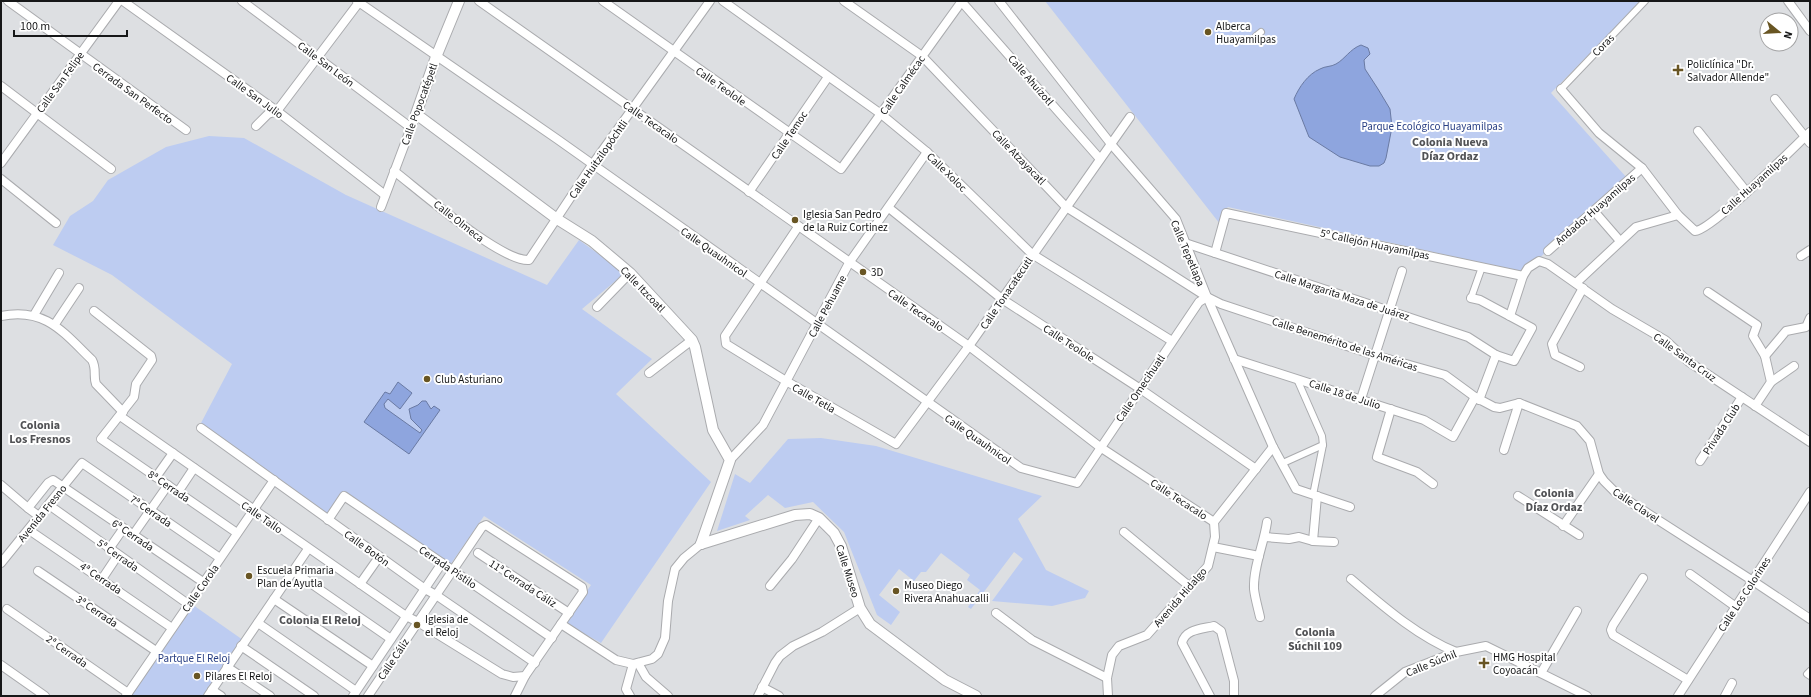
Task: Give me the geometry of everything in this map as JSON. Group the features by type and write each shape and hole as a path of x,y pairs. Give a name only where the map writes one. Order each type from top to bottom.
{"street":[{"name":"Cerrada San Perfecto","path":"8,1 80,55 186,130"},
{"name":"Calle San Felipe","path":"1,163 119,1"},
{"name":"Calle San Julio","path":"123,1 277,111 385,195"},
{"name":"Calle San León","path":"242,1 410,127"},
{"name":"Calle Popocatépetl","path":"382,207 385,195 436,57 459,1"},
{"name":"Calle Tecacalo","path":"480,1 968,346 1100,447 1214,522"},
{"name":"Calle Teolole","path":"603,1 673,52 841,169"},
{"name":"Calle Huitzilopóchtli","path":"529,260 592,165 710,1"},
{"name":"Calle Xoloc","path":"723,1 881,114 927,152 1032,254 1172,341"},
{"name":"Calle Atzayacatl","path":"844,1 922,56 1066,207 1207,297"},
{"name":"Calle Calmécac","path":"841,169 962,1"},
{"name":"Calle Ahuízotl","path":"962,1 1100,160"},
{"name":"Calle Tepetlapa","path":"1000,1 1111,144 1176,219 1207,297 1273,447 1296,489 1350,507"},
{"name":"Coras","path":"1561,89 1645,1"},
{"path":"1788,1 1810,31"},
{"path":"256,126 268,114 277,111 359,2"},
{"name":"Calle Quauhnicol","path":"359,2 436,57 498,98 928,404 1021,468 1077,483"},
{"name":"Calle Temoc","path":"750,192 828,77"},
{"path":"1,86 111,169"},
{"path":"1561,89 1599,133 1642,168 1678,215 1636,226 1576,283"},
{"path":"1775,99 1808,137"},
{"name":"Calle Itzcoatl","path":"416,114 557,219 592,241 630,273 692,340 695,347 713,430 730,460"},
{"name":"Calle Tonacatecutl","path":"900,441 928,404 1032,254 1130,117"},
{"path":"1698,131 1746,191"},
{"name":"Calle Huayamilpas","path":"1678,215 1695,231 1700,231 1808,137"},
{"name":"Calle Pehuame","path":"730,460 764,425 850,263 927,152"},
{"name":"Andador Huayamilpas","path":"1523,276 1528,268 1642,168"},
{"name":"Calle Olmeca","path":"394,171 485,241 514,258 522,261 529,260"},
{"path":"1,179 56,223"},
{"name":"Calle Teolole","path":"889,208 1002,299 1139,388 1256,469"},
{"path":"1594,211 1620,241"},
{"name":"5º Callejón Huayamilpas","path":"1215,253 1226,213 1523,276"},
{"path":"760,284 798,227"},
{"name":"Calle Margarita Maza de Juárez","path":"1185,243 1468,337 1496,355 1514,361 1532,328 1510,316"},
{"path":"1801,256 1810,250"},
{"name":"Calle Santa Cruz","path":"1543,256 1548,264 1612,309 1665,340 1689,362 1810,442"},
{"path":"1482,267 1471,298 1480,300 1510,316 1523,276"},
{"path":"1361,399 1402,271"},
{"path":"34,316 59,273"},
{"path":"597,307 630,273"},
{"name":"Calle Tetla","path":"760,284 725,336 726,344 891,443 896,444 900,441"},
{"path":"1,316 23,313 55,324 79,288"},
{"path":"1580,367 1555,355 1552,344 1583,288"},
{"path":"1708,292 1757,325 1753,336 1765,356 1771,382"},
{"name":"Calle Omecihuatl","path":"1077,483 1139,388 1199,302 1207,297"},
{"name":"Calle Benemérito de las Américas","path":"1207,297 1221,304 1374,355 1445,375 1477,398"},
{"path":"94,311 151,356 152,360 150,364 136,384 134,397 121,414"},
{"path":"1765,356 1786,331 1806,327 1810,318"},
{"name":"Calle Tallo","path":"55,324 92,360 96,366 94,379 96,384 121,414 173,453 253,511 406,616 502,674 513,677 525,676"},
{"path":"649,373 692,340"},
{"path":"1496,355 1477,398 1500,408 1519,403"},
{"name":"Calle 18 de Julio","path":"1234,359 1424,420 1453,437 1477,398"},
{"path":"1756,406 1771,382 1794,366"},
{"path":"1297,379 1322,436 1323,445 1315,496 1313,541"},
{"name":"Privada Club","path":"1700,461 1742,397"},
{"path":"1504,450 1519,403"},
{"name":"Calle Clavel","path":"1519,403 1577,426 1583,431 1590,441 1599,474 1604,482 1616,493 1753,580 1810,619"},
{"path":"1391,409 1377,457 1417,472 1433,484"},
{"name":"8ª Cerrada","path":"121,414 101,439 237,533"},
{"name":"Calle Botón","path":"201,428 379,557 535,663"},
{"path":"1282,463 1323,445"},
{"path":"1214,522 1273,447"},
{"path":"156,477 173,453"},
{"path":"701,544 730,460"},
{"name":"Avenida Fresno","path":"1,563 40,517 82,463"},
{"name":"7ª Cerrada","path":"82,463 220,558"},
{"path":"178,492 194,468"},
{"path":"1563,526 1599,474"},
{"name":"6ª Cerrada","path":"28,508 50,480 53,480 203,582"},
{"name":"Calle Corola","path":"127,695 274,480"},
{"path":"133,535 168,485"},
{"path":"1,486 40,517"},
{"name":"Calle Los Colorines","path":"1678,696 1810,492"},
{"name":"Cerrada Pistilo","path":"328,520 344,496 552,638"},
{"path":"1518,496 1579,535"},
{"name":"5ª Cerrada","path":"49,505 188,604"},
{"path":"561,624 616,660 635,664 658,654 663,646 670,585 675,569 684,558 701,544 804,513 818,518 792,559 770,586"},
{"name":"Calle Museo","path":"818,518 834,533 842,546 860,608 870,624 945,680 976,696"},
{"name":"Avenida Hidalgo","path":"1108,696 1108,666 1112,655 1117,648 1147,634 1208,566 1216,532 1214,522"},
{"path":"1260,617 1254,589 1259,556 1265,537 1267,522"},
{"name":"Calle Cáliz","path":"368,696 452,570 482,527 486,525 582,587 583,592 569,613"},
{"path":"109,549 123,529"},
{"name":"4ª Cerrada","path":"29,530 102,578 172,628"},
{"path":"1124,532 1189,586"},
{"path":"1265,537 1289,539 1299,537 1313,541 1334,542"},
{"path":"1213,548 1259,556"},
{"path":"221,696 210,693 308,549"},
{"name":"11ª Cerrada Cáliz","path":"478,553 569,613"},
{"path":"102,578 118,555"},
{"path":"360,584 379,557"},
{"name":"Calle Cáliz","path":"355,693 442,563"},
{"name":"3ª Cerrada","path":"38,571 156,651"},
{"path":"293,571 391,639"},
{"path":"1690,574 1736,607"},
{"path":"1643,578 1613,625 1611,630 1613,635 1688,680"},
{"path":"1351,579 1381,605 1437,644 1456,652"},
{"path":"274,599 373,666"},
{"path":"758,696 780,656 793,646 822,632 860,608"},
{"name":"2ª Cerrada","path":"7,609 127,695"},
{"path":"1577,611 1540,673 1587,696"},
{"path":"515,696 525,676 569,613"},
{"path":"996,613 1032,640 1107,678"},
{"path":"258,623 355,693"},
{"path":"1210,696 1182,643 1183,637 1186,633 1214,626 1221,631 1234,681 1234,696"},
{"path":"241,646 314,696"},
{"name":"Calle Súchil","path":"1375,696 1405,672 1456,652 1486,646 1493,648 1540,673"},
{"path":"630,696 626,689 635,664"},
{"path":"635,664 646,677 668,696"},
{"path":"1,665 45,696"},
{"path":"227,667 270,696"},
{"path":"1810,671 1807,674 1810,676"},
{"path":"1725,696 1732,684"},
{"path":"762,687 779,696"}],"green space":[{"name":"Parque Ecológico Huayamilpas","path":"1045,1 1641,1 1551,93 1627,178 1524,272 1228,207 1223,212 1220,224"},
{"name":"Club Asturiano","path":"209,136 244,138 346,195 547,285 579,240 625,273 582,309 652,359 616,394 711,482 601,643 565,623 591,585 484,516 450,565 346,492 330,515 201,423 232,364 112,275 53,245 70,216 93,201 108,180 166,147"},
{"path":"821,438 876,446 1042,496 1018,519 1046,570 1089,591 1085,598 1052,606 992,601 1023,559 1014,552 971,609 968,607 980,590 967,580 970,575 941,553 926,572 921,572 914,581 899,569 879,595 900,612 891,625 877,615 844,532 813,502 785,508 768,495 745,516 750,520 717,531 735,474 750,483 788,439"},
{"name":"Partque El Reloj","path":"193,605 243,640 205,696 130,696"}],"shaded area":[{"path":"1361,45 1368,48 1370,54 1364,60 1365,69 1390,109 1392,127 1386,158 1384,163 1379,166 1370,166 1340,157 1309,137 1294,99 1298,90 1312,74 1322,68 1336,64"},
{"path":"398,382 412,393 400,409 388,399 384,404 385,408 420,433 422,430 411,419 409,409 418,405 422,401 426,401 431,409 434,406 440,410 409,454 364,422 385,392 390,394"}],"place":[{"name":"Alberca Huayamilpas","path":"1208,32"},
{"name":"Policlínica \"Dr. Salvador Allende\"","path":"1678,70"},
{"name":"Iglesia San Pedro de la Ruiz Cortinez","path":"795,220"},
{"name":"3D","path":"863,272"},
{"name":"Club Asturiano","path":"427,379"},
{"name":"Escuela Primaria Plan de Ayutla","path":"249,576"},
{"name":"Museo Diego Rivera Anahuacalli","path":"896,591"},
{"name":"Iglesia de el Reloj","path":"417,625"},
{"name":"HMG Hospital Coyoacán","path":"1484,663"},
{"name":"Pilares El Reloj","path":"197,676"}],"district":[{"name":"Colonia Nueva Díaz Ordaz","path":"1450,149"},
{"name":"Colonia Los Fresnos","path":"40,432"},
{"name":"Colonia Díaz Ordaz","path":"1554,500"},
{"name":"Colonia El Reloj","path":"320,620"},
{"name":"Colonia Súchil 109","path":"1315,639"}]}
